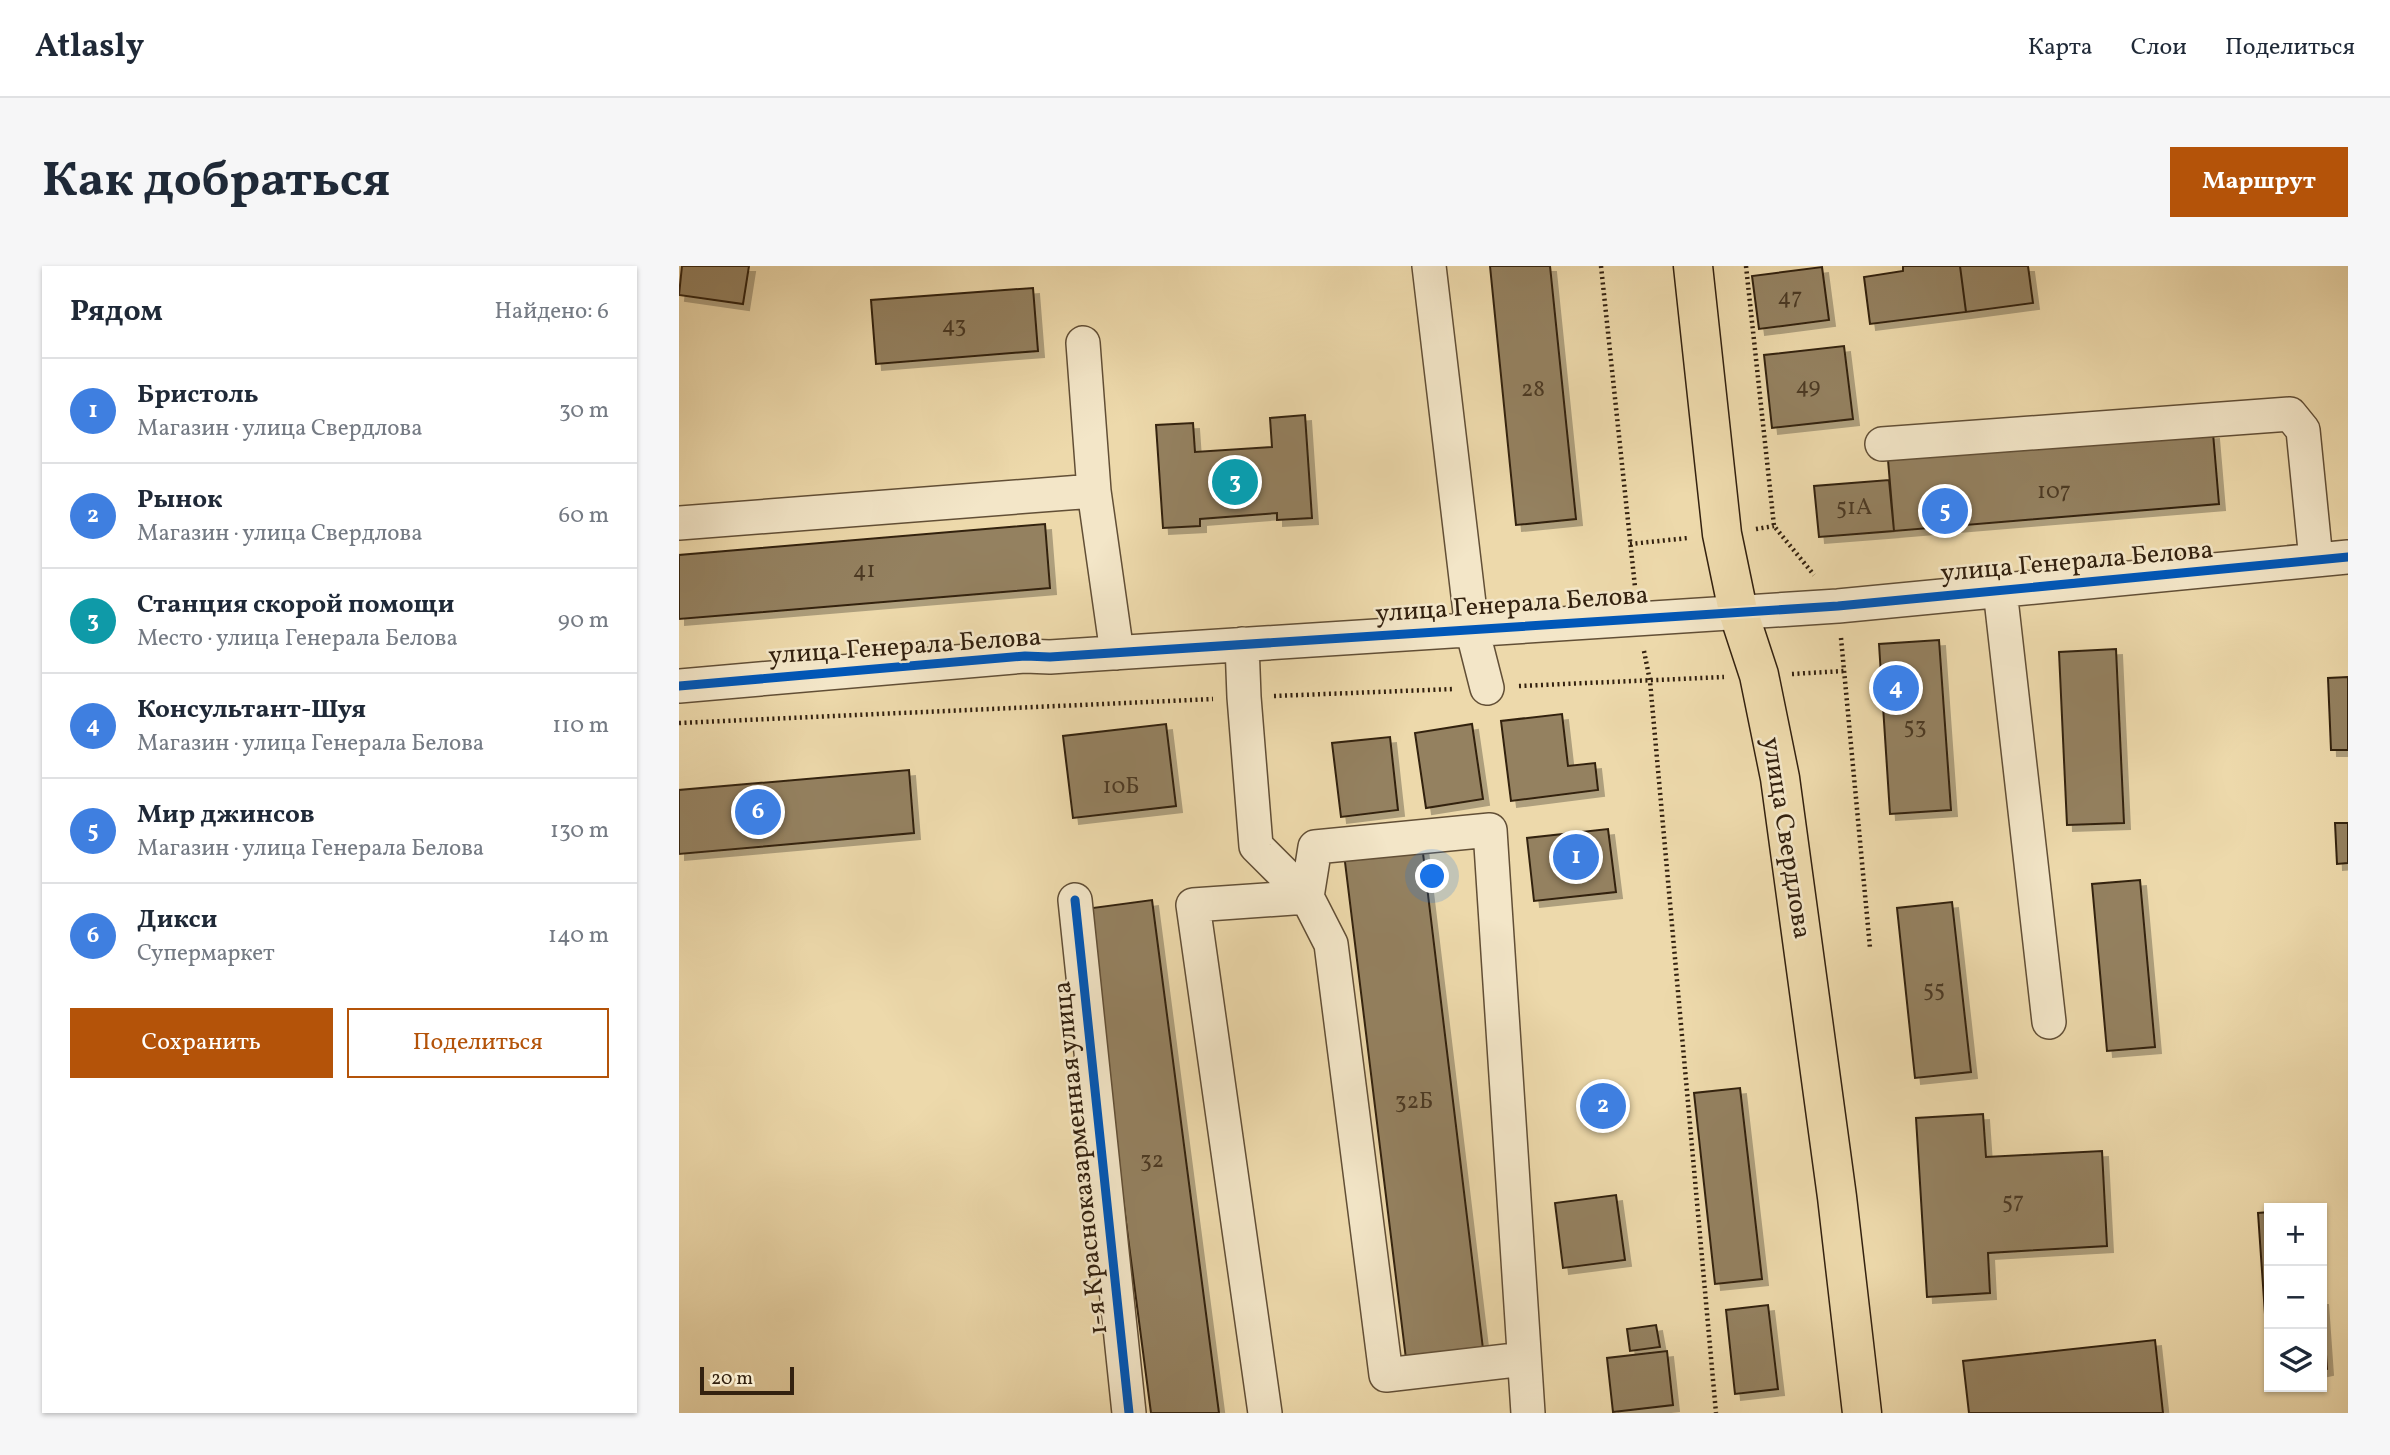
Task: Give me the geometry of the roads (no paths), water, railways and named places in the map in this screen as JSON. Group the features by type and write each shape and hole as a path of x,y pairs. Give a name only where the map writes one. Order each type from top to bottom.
{"main road":[{"name":"улица Свердлова","path":"1693,266 1722,534 1738,611 1759,675 1780,778 1837,1197 1862,1413"}],"street":[{"path":"1429,266 1472,629 1486,688"},
{"path":"1083,343 1094,491 1117,653"},
{"path":"1882,444 2290,414 2303,430 2332,559"},
{"path":"679,523 1094,491"},
{"name":"улица Генерала Белова","path":"679,687 1025,656 1117,653 1838,606 2332,559"},
{"path":"2000,590 2049,1022"},
{"path":"1243,644 1244,698 1256,846 1307,897 1331,944 1385,1375 1524,1359"},
{"path":"1307,897 1315,847 1490,830 1528,1413"},
{"path":"1265,1413 1193,905 1307,897"},
{"name":"1-я Красноказарменная улица","path":"1076,900 1129,1413"}],"place":[{"name":"Станция скорой помощи","path":"1235,482"},
{"name":"Мир джинсов","path":"1945,511"},
{"name":"Консультант-Шуя","path":"1896,688"},
{"name":"Дикси","path":"758,812"},
{"name":"Бристоль","path":"1576,857"},
{"name":"Рынок","path":"1603,1106"}]}
